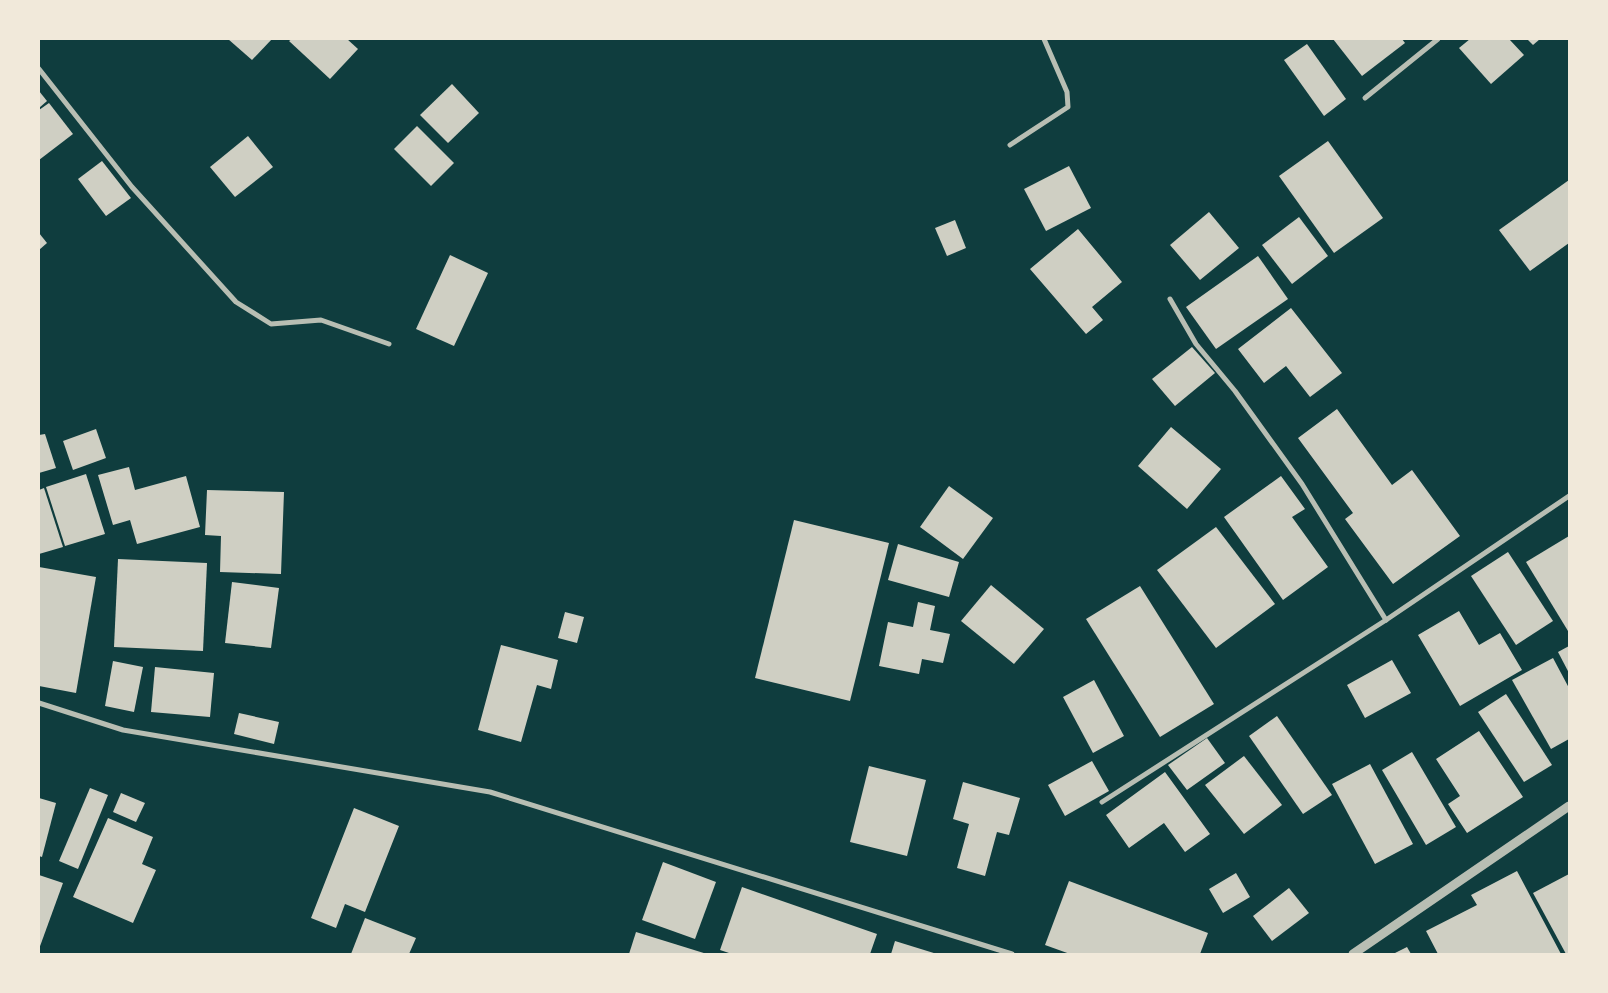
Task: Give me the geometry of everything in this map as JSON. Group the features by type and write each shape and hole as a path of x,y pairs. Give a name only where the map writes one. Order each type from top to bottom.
{"street":[{"path":"1010,144 1068,107 1067,92 1044,39"},
{"path":"1365,98 1438,39"},
{"path":"39,70 132,186 236,302 271,324 321,320 389,344"},
{"path":"1170,299 1196,344 1235,391 1302,484 1386,620"},
{"path":"1102,802 1386,620 1569,496"},
{"path":"39,703 123,730 490,792 1012,954"},
{"path":"1353,954 1569,806"}],"building":[{"path":"228,39 272,39 252,60"},
{"path":"292,39 347,39 358,49 330,79 289,41"},
{"path":"1333,39 1402,39 1405,43 1362,76"},
{"path":"1470,39 1509,39 1524,55 1491,84 1459,48"},
{"path":"1527,39 1540,39 1533,45"},
{"path":"1307,44 1346,99 1324,116 1284,60"},
{"path":"452,84 479,113 448,143 420,115"},
{"path":"39,91 47,101 39,108"},
{"path":"49,103 73,134 39,160 39,110"},
{"path":"417,126 454,163 431,186 394,149"},
{"path":"248,136 273,167 235,197 210,167"},
{"path":"1328,141 1383,218 1334,253 1279,176"},
{"path":"102,161 131,198 106,216 78,179"},
{"path":"1069,166 1091,208 1046,231 1024,189"},
{"path":"1569,180 1569,243 1530,271 1499,230"},
{"path":"1209,212 1239,248 1200,280 1170,245"},
{"path":"1299,217 1328,256 1292,284 1262,245"},
{"path":"955,220 966,248 947,256 935,228"},
{"path":"1078,229 1122,282 1092,307 1103,320 1086,334 1030,269"},
{"path":"39,233 47,243 39,250"},
{"path":"450,255 488,273 454,346 416,329"},
{"path":"1258,256 1288,299 1216,349 1186,307"},
{"path":"1291,308 1342,373 1310,397 1286,366 1264,383 1238,349"},
{"path":"1192,347 1215,373 1175,406 1152,379"},
{"path":"1337,409 1392,485 1412,470 1460,536 1393,584 1345,519 1353,513 1298,438"},
{"path":"1171,427 1221,469 1187,509 1138,466"},
{"path":"96,429 106,458 73,470 63,441"},
{"path":"45,434 56,468 39,473 39,435"},
{"path":"129,467 135,490 186,476 200,527 137,544 130,520 113,525 98,475"},
{"path":"86,474 105,534 65,546 46,487"},
{"path":"1281,476 1305,509 1292,517 1328,567 1283,600 1224,517"},
{"path":"949,486 993,518 963,559 920,527"},
{"path":"44,488 63,547 39,554 39,490"},
{"path":"207,490 284,492 281,574 220,572 221,536 205,535"},
{"path":"794,520 889,543 850,701 755,678"},
{"path":"1216,527 1275,604 1216,648 1157,570"},
{"path":"1569,536 1569,630 1568,631 1526,562"},
{"path":"898,544 959,562 949,597 888,580"},
{"path":"1508,552 1553,621 1516,645 1471,576"},
{"path":"118,559 207,563 203,651 114,647"},
{"path":"39,567 96,577 76,693 39,686"},
{"path":"232,582 279,588 271,648 225,643"},
{"path":"991,585 1044,629 1014,664 961,621"},
{"path":"1140,586 1214,704 1160,737 1086,619"},
{"path":"918,602 935,606 930,630 950,634 943,663 922,659 919,674 879,666 888,622 913,627"},
{"path":"1459,611 1479,645 1500,633 1522,670 1460,706 1418,635"},
{"path":"565,612 584,617 577,643 558,638"},
{"path":"501,645 558,660 551,689 537,685 521,742 478,730"},
{"path":"1569,646 1569,673 1558,652"},
{"path":"1553,658 1569,688 1569,739 1551,749 1512,680"},
{"path":"1392,660 1411,693 1365,718 1347,685"},
{"path":"113,661 143,667 134,712 105,706"},
{"path":"155,667 214,673 210,717 151,712"},
{"path":"1094,680 1124,736 1093,753 1063,697"},
{"path":"1506,694 1552,765 1524,782 1478,712"},
{"path":"239,713 279,722 274,744 234,734"},
{"path":"1277,716 1332,795 1303,814 1249,736"},
{"path":"1479,731 1523,797 1467,833 1448,804 1460,796 1436,759"},
{"path":"1207,738 1225,763 1187,790 1168,765"},
{"path":"1412,752 1456,827 1426,845 1382,770"},
{"path":"1244,756 1282,805 1244,834 1205,785"},
{"path":"1092,761 1109,791 1065,816 1048,785"},
{"path":"1370,764 1413,844 1375,864 1332,784"},
{"path":"869,766 926,780 907,856 850,842"},
{"path":"1165,772 1210,834 1185,852 1164,823 1129,848 1106,815"},
{"path":"963,782 1020,798 1009,835 997,832 985,876 957,868 969,824 953,819"},
{"path":"90,788 108,795 78,869 59,861"},
{"path":"121,793 145,803 136,822 113,812"},
{"path":"39,798 56,803 42,857 39,856"},
{"path":"354,808 399,826 365,912 345,904 336,928 311,918"},
{"path":"108,818 153,837 142,864 156,870 133,923 73,897"},
{"path":"663,862 716,882 695,939 642,920"},
{"path":"1517,871 1561,954 1438,954 1426,931 1477,905 1471,895"},
{"path":"1236,873 1250,897 1223,913 1209,889"},
{"path":"1569,874 1569,954 1566,954 1533,893"},
{"path":"39,875 63,883 39,949"},
{"path":"1069,881 1208,933 1200,954 1070,954 1045,945"},
{"path":"742,887 877,934 870,954 732,954 720,950"},
{"path":"1289,888 1309,913 1272,941 1253,916"},
{"path":"365,918 416,938 409,954 351,954"},
{"path":"636,932 707,954 629,954"},
{"path":"895,941 937,954 891,954"},
{"path":"1407,947 1411,954 1393,954"}]}
